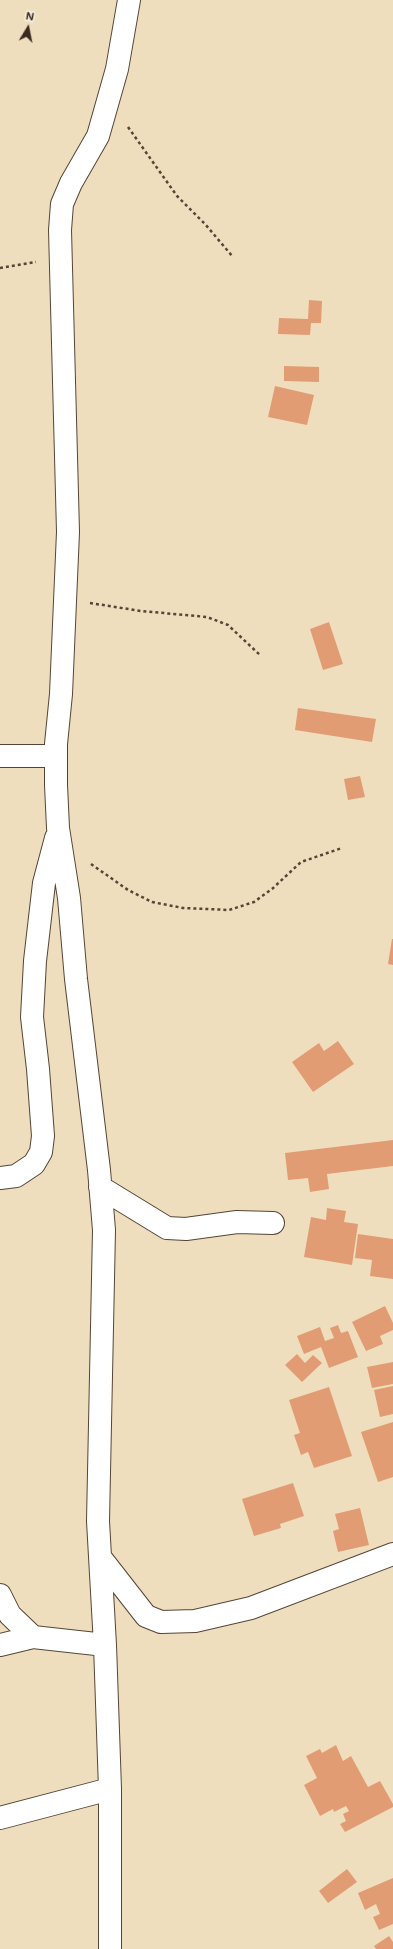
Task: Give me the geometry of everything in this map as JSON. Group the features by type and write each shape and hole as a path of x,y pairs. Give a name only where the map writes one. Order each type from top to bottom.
{"street":[{"path":"110,1949 110,1789 99,1505 104,1230 69,898 59,835 56,756 66,599 68,532 60,230 62,204 71,183 98,136 117,69 130,0"},
{"path":"0,756 56,756"},
{"path":"0,1178 16,1176 34,1164 41,1152 43,1136 32,1017 35,961 44,883 59,835"},
{"path":"100,1187 166,1228 186,1229 237,1222 273,1223"},
{"path":"100,1557 146,1616 161,1622 195,1621 251,1608 393,1554"},
{"path":"0,1595 10,1615 33,1636"},
{"path":"0,1645 33,1636 105,1645"},
{"path":"0,1818 110,1789"}],"path":[{"path":"107,106 134,134 177,196 205,224 233,257"},
{"path":"0,268 60,258"},
{"path":"66,599 141,611 207,617 228,625 260,656"},
{"path":"59,835 128,890 152,902 183,908 229,910 254,902 272,889 301,862 342,848"}],"building":[{"path":"309,300 322,301 321,323 311,323 310,335 278,334 279,318 308,319"},
{"path":"284,366 319,367 319,382 284,381"},
{"path":"275,386 314,395 307,425 268,417"},
{"path":"329,622 343,664 323,670 310,629"},
{"path":"298,708 376,719 372,742 295,730"},
{"path":"360,776 365,797 348,800 344,779"},
{"path":"393,939 393,965 388,964"},
{"path":"338,1041 354,1064 313,1092 292,1062 319,1043 324,1051"},
{"path":"393,1140 393,1166 327,1174 329,1189 310,1192 308,1178 288,1180 285,1153"},
{"path":"327,1208 346,1211 344,1222 358,1224 352,1265 304,1257 311,1217 326,1220"},
{"path":"358,1234 393,1239 393,1279 370,1276 372,1260 355,1258"},
{"path":"385,1306 393,1323 393,1330 380,1336 383,1344 366,1351 352,1322"},
{"path":"338,1325 341,1333 348,1331 358,1357 329,1368 321,1347 304,1354 297,1336 320,1327 325,1341 334,1338 330,1328"},
{"path":"297,1354 305,1363 313,1355 322,1363 302,1382 285,1365"},
{"path":"393,1362 393,1384 372,1388 367,1367"},
{"path":"393,1386 393,1414 380,1417 374,1390"},
{"path":"329,1387 352,1456 314,1468 308,1452 301,1455 294,1435 300,1433 289,1400"},
{"path":"393,1422 393,1477 378,1482 361,1432"},
{"path":"293,1483 304,1516 280,1524 281,1528 254,1536 242,1499"},
{"path":"360,1508 369,1545 338,1552 333,1531 339,1529 335,1514"},
{"path":"336,1745 343,1761 351,1756 368,1787 380,1781 393,1804 393,1807 345,1832 340,1824 346,1821 343,1814 349,1811 346,1806 334,1812 333,1809 320,1816 304,1785 317,1778 306,1756 320,1749 322,1753"},
{"path":"347,1869 357,1882 328,1903 319,1891"},
{"path":"393,1878 393,1924 379,1930 373,1917 380,1914 376,1904 365,1910 358,1893"},
{"path":"389,1936 393,1942 393,1949 376,1949 374,1946"}]}
